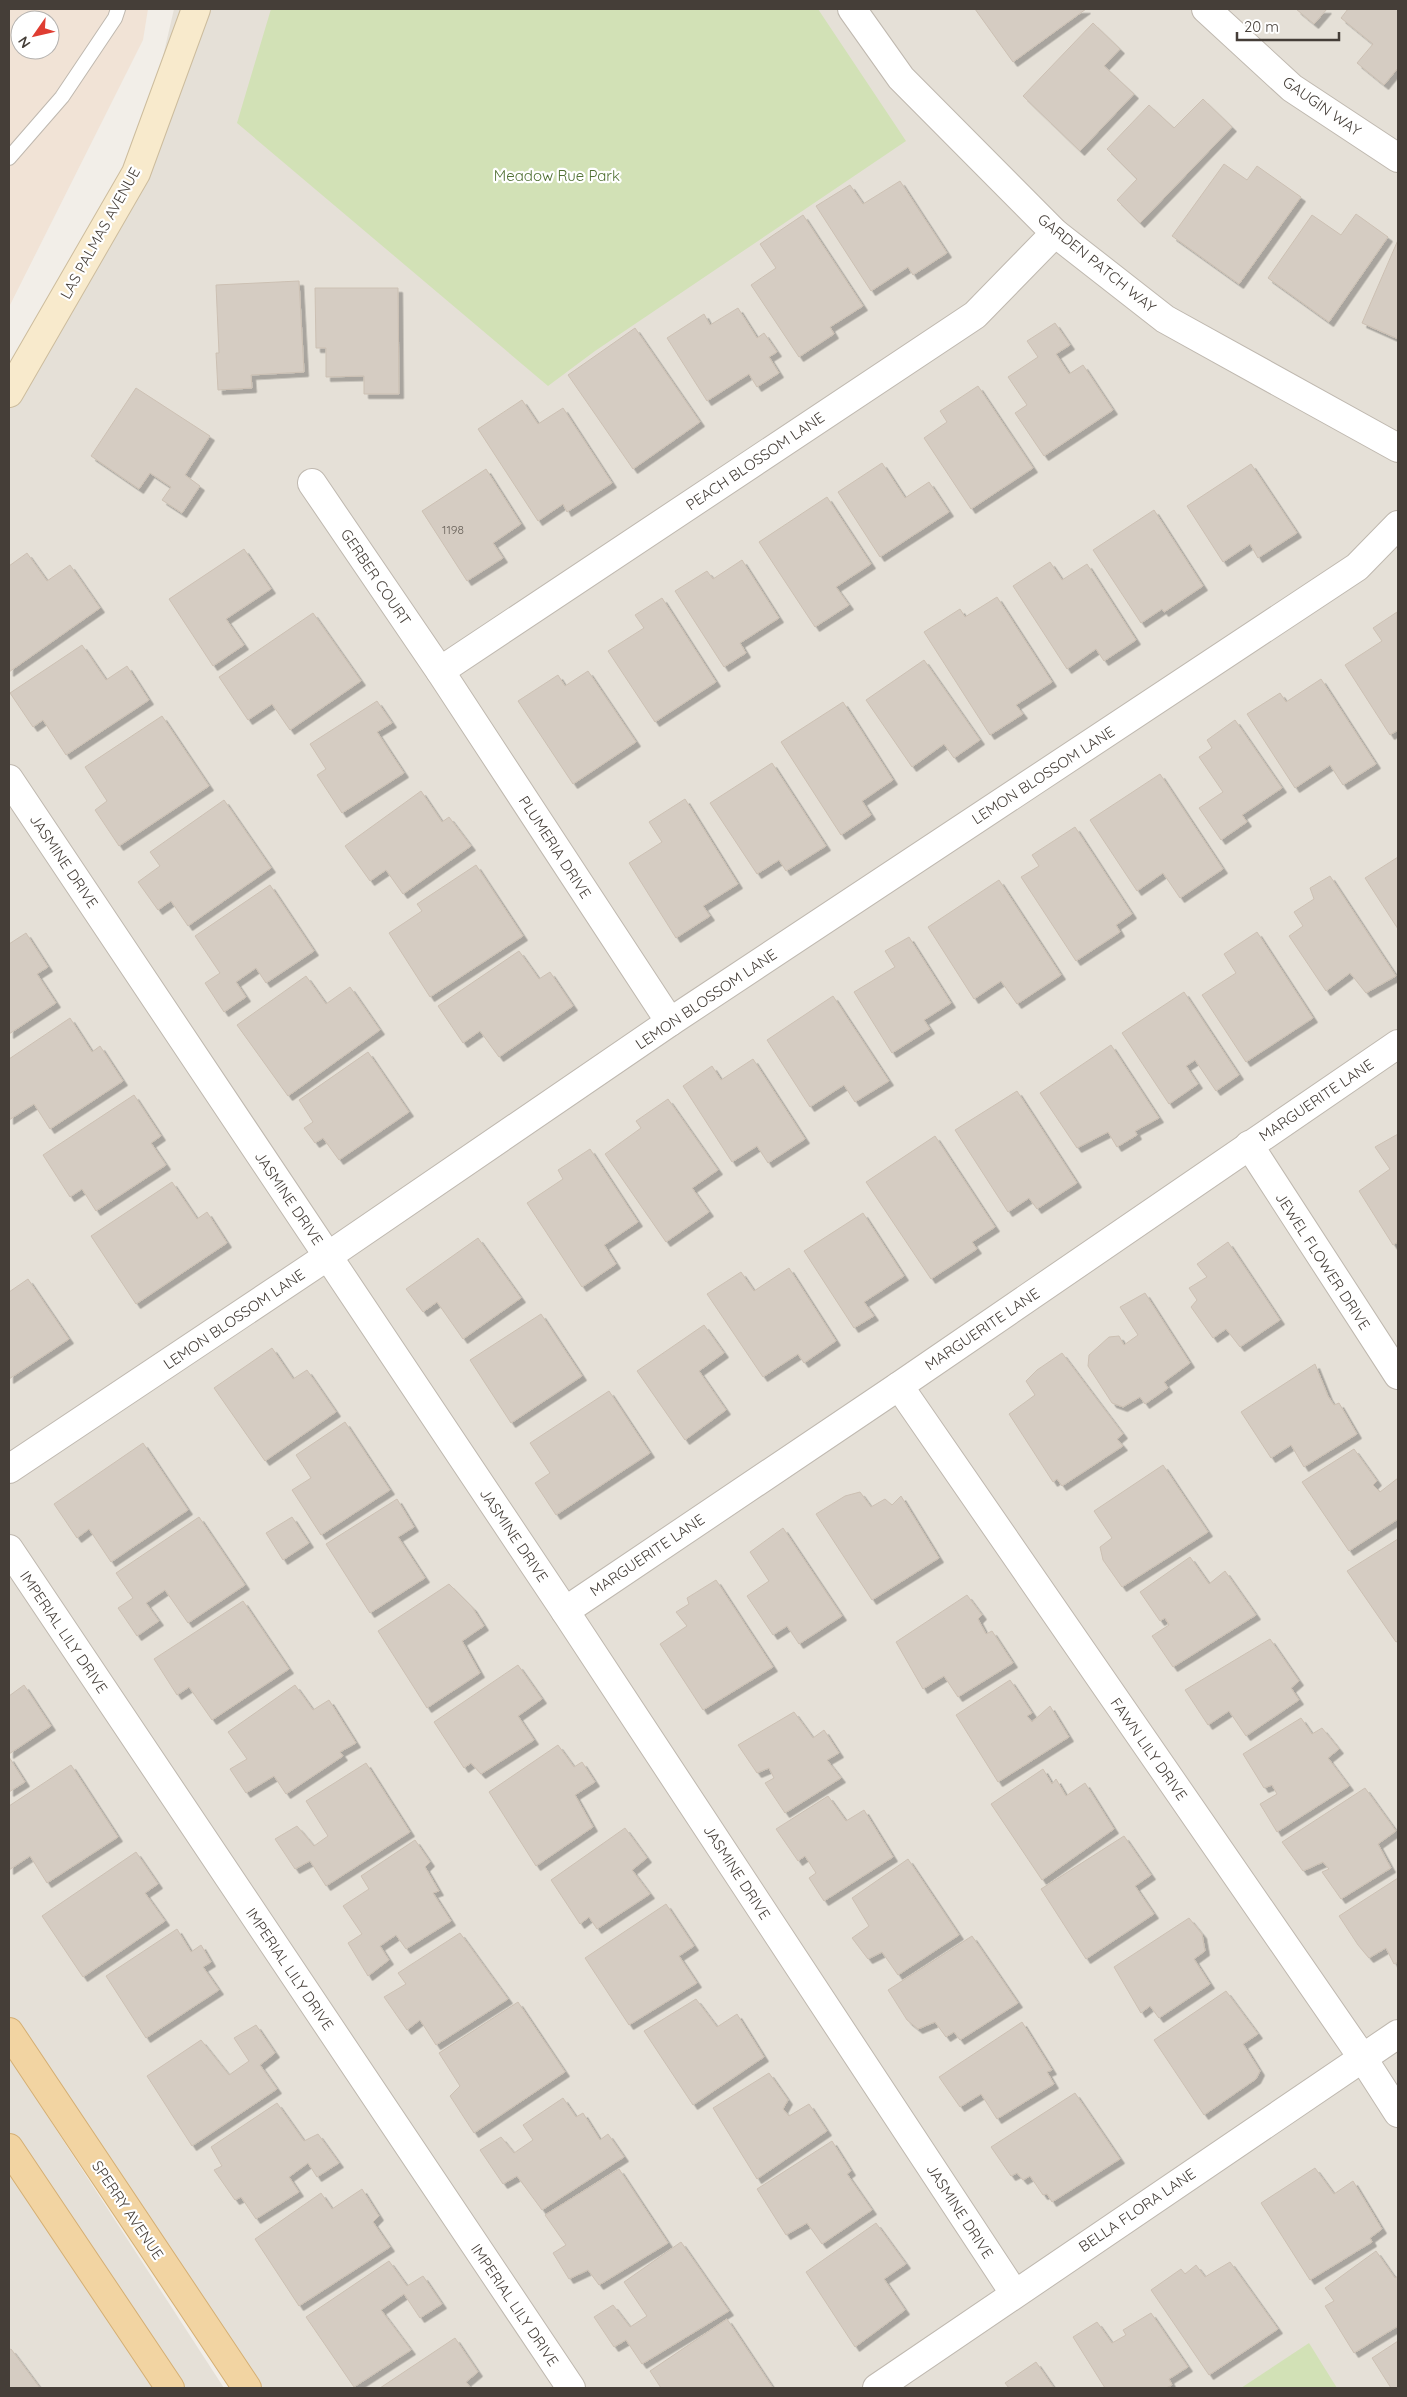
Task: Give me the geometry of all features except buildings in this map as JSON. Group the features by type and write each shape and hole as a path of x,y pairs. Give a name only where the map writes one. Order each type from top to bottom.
{"main road":[{"name":"SPERRY AVENUE","path":"9,2032 247,2388"},
{"path":"9,2148 170,2388"}],"street":[{"name":"LAS PALMAS AVENUE","path":"9,394 136,173 196,9"},
{"name":"GARDEN PATCH WAY","path":"852,9 902,78 1055,233 1165,319 1398,448"},
{"name":"GAUGIN WAY","path":"1206,9 1292,88 1398,158"},
{"name":"PEACH BLOSSOM LANE","path":"440,671 975,314 1055,233"},
{"name":"GERBER COURT","path":"312,483 440,671"},
{"name":"LEMON BLOSSOM LANE","path":"9,1469 328,1256 670,1022 1357,567 1398,525"},
{"name":"PLUMERIA DRIVE","path":"440,671 670,1022"},
{"name":"JASMINE DRIVE","path":"9,779 565,1611 1014,2293"},
{"name":"MARGUERITE LANE","path":"565,1611 899,1386 1398,1044"},
{"name":"JEWEL FLOWER DRIVE","path":"1249,1145 1398,1375"},
{"name":"FAWN LILY DRIVE","path":"899,1386 1362,2057 1398,2113"},
{"name":"IMPERIAL LILY DRIVE","path":"9,1549 571,2388"},
{"name":"BELLA FLORA LANE","path":"877,2388 1014,2293 1398,2034"}],"lane":[{"path":"9,158 62,98 116,18 118,9"}],"shaded area":[{"path":"9,9 148,9 143,40 9,307"},
{"path":"174,9 1398,9 1398,2388 242,2388 9,2036 9,364 136,173"},
{"path":"9,2057 224,2388 9,2388"}],"green space":[{"name":"Meadow Rue Park","path":"271,9 818,9 906,141 595,351 548,386 237,123"},
{"path":"1309,2343 1337,2388 1241,2388"}]}
